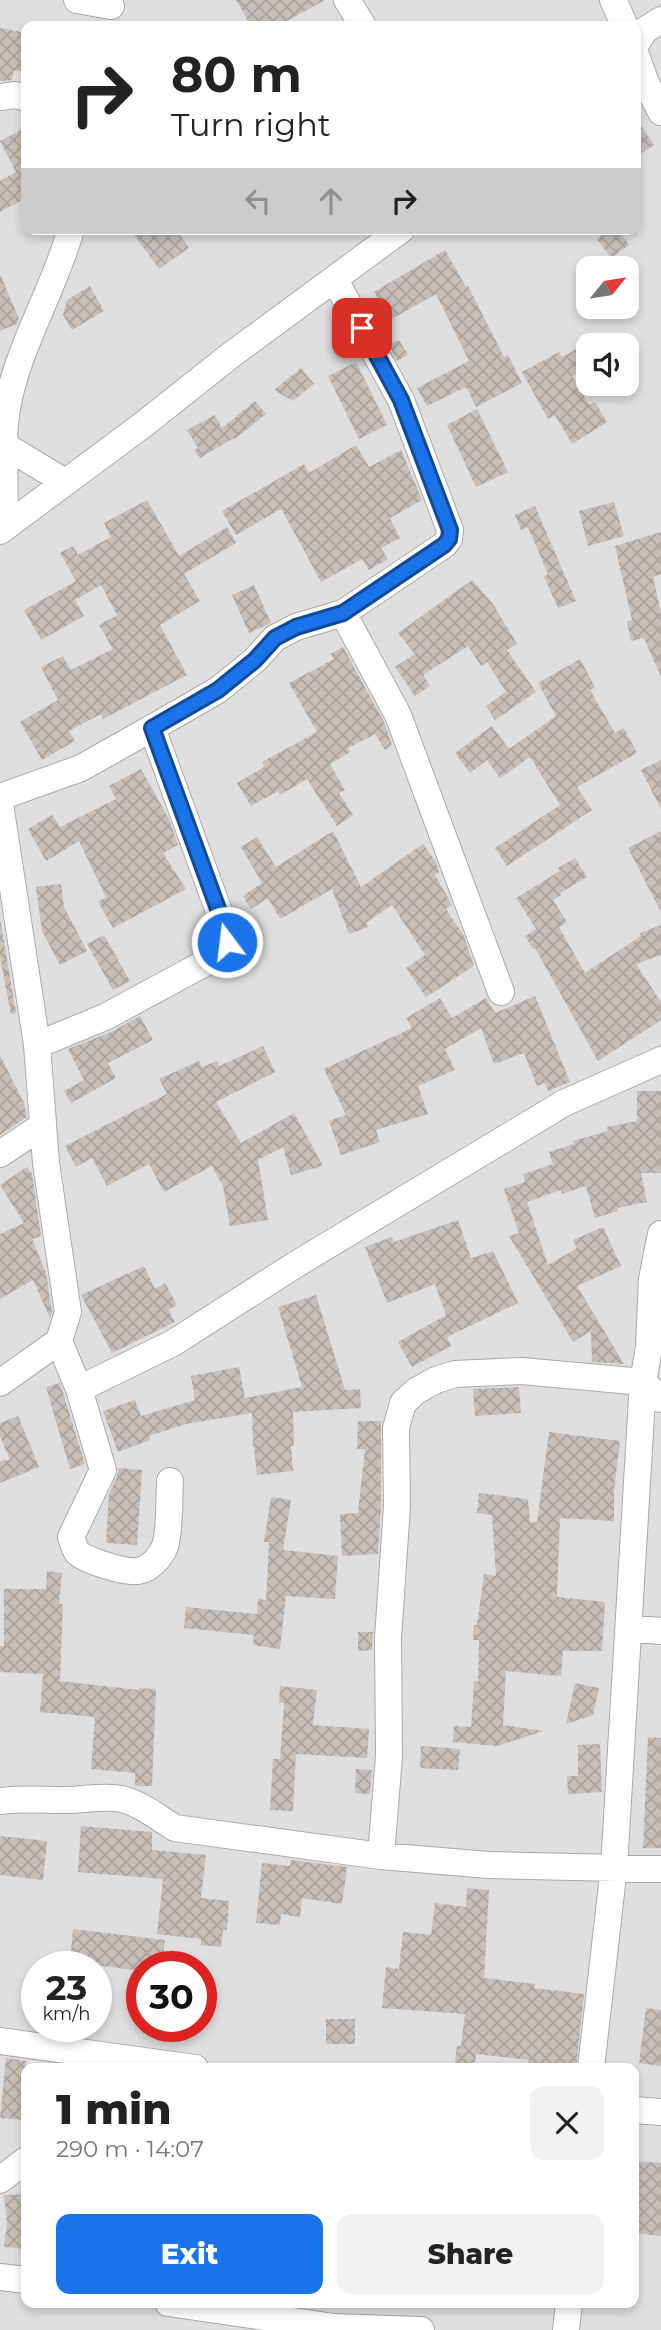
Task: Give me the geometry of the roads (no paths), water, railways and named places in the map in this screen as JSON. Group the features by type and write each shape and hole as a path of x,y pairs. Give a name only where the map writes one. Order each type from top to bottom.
{"street":[{"path":"77,0 110,11"},
{"path":"347,0 360,21"},
{"path":"613,0 623,21"},
{"path":"641,36 645,30 661,20"},
{"path":"641,69 661,112"},
{"path":"0,97 21,96"},
{"path":"2,529 4,421 9,393 69,235"},
{"path":"2,529 394,235"},
{"path":"0,797 81,768 152,728 218,690 255,660 275,638 296,627 343,613 449,539 450,530 401,400 335,280"},
{"path":"4,444 65,482"},
{"path":"343,613 398,715 501,992"},
{"path":"37,1045 105,1017 216,957 227,942 225,928 152,728"},
{"path":"0,804 5,881 37,1045 46,1163 68,1311 59,1341 0,1383"},
{"path":"79,1389 173,1343 295,1265 564,1103 661,1060"},
{"path":"0,1156 43,1126"},
{"path":"0,1156 46,1163"},
{"path":"592,2063 614,1867 629,1628 652,1390 649,1347 652,1279 661,1234"},
{"path":"59,1341 79,1389 103,1470 71,1537 75,1550 86,1558 105,1564 135,1572 146,1569 157,1559 165,1546 170,1481"},
{"path":"382,1856 388,1756 388,1639 397,1506 396,1428 403,1403 416,1391 455,1374 522,1371 652,1390"},
{"path":"629,1628 661,1631"},
{"path":"0,1801 107,1797 123,1800 154,1814 175,1828 382,1856 489,1865 661,1869"},
{"path":"0,2041 131,2063"},
{"path":"639,2110 661,2112"},
{"path":"0,2180 21,2164"},
{"path":"0,2277 21,2279"},
{"path":"203,2308 334,2327 421,2330"},
{"path":"566,2330 568,2308"}]}
